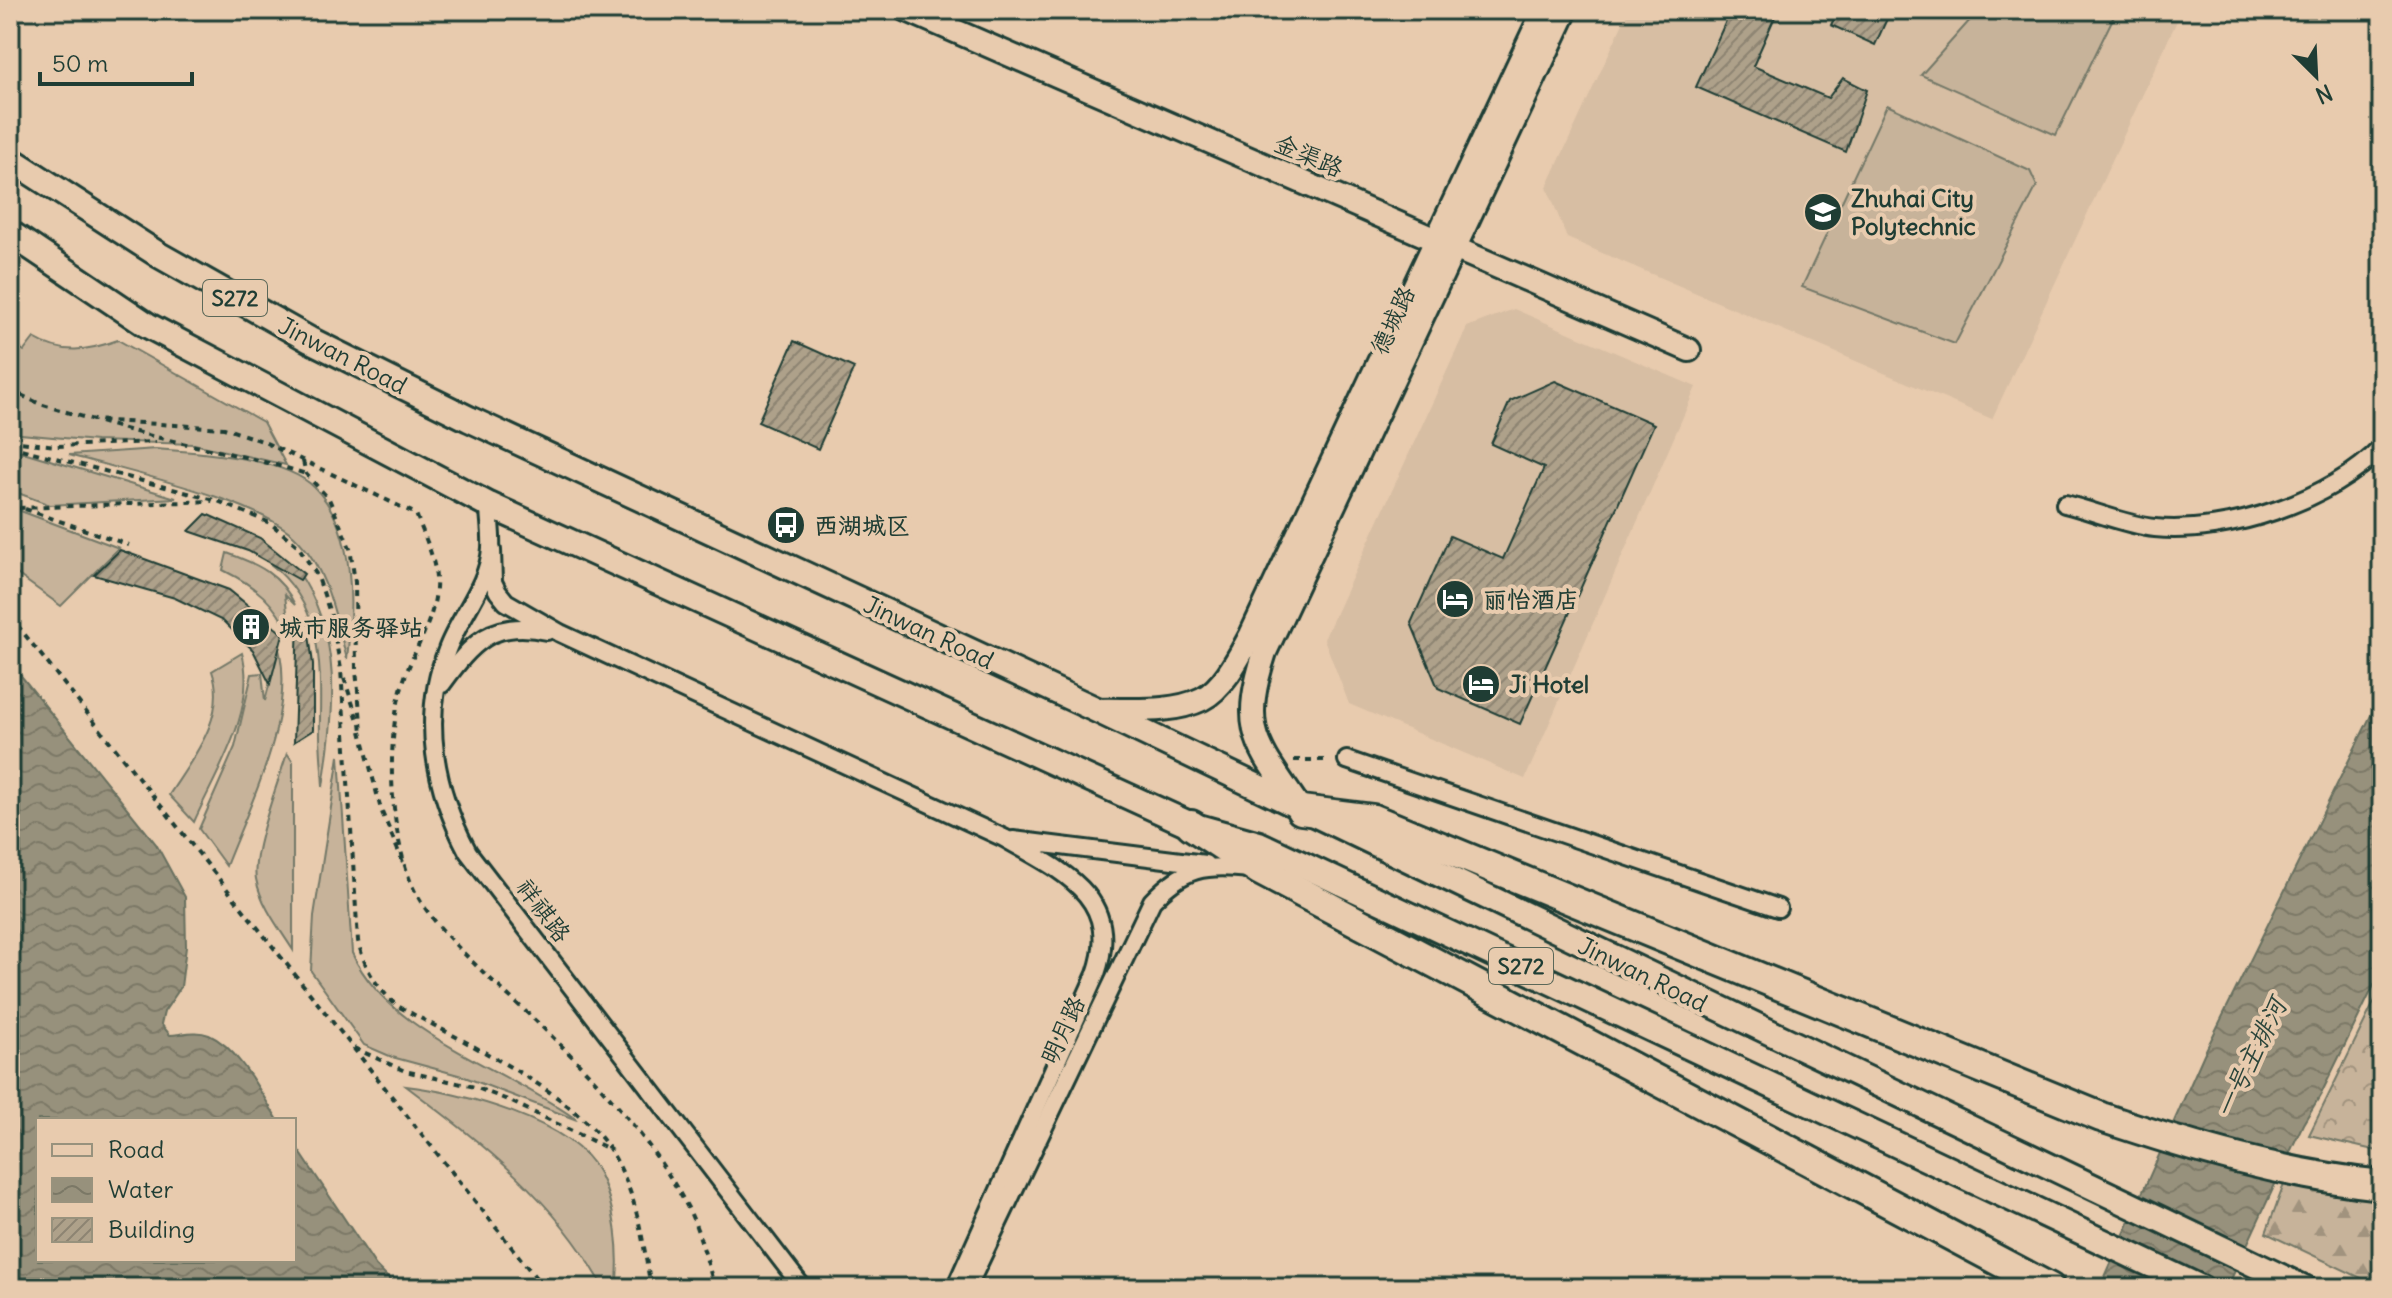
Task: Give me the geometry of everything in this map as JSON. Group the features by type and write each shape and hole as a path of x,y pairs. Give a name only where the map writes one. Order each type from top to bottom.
{"highway":[{"path":"1301,810 1373,819 2101,1117 2215,1154 2346,1181 2382,1185"},
{"path":"1191,825 1259,870 2050,1288"}],"main road":[{"name":"Jinwan Road","path":"10,159 159,255 310,340 469,419 1097,710 1862,1079 2304,1288"},
{"name":"Jinwan Road","path":"10,233 147,325 489,505 1191,825 1259,844 1847,1118 2201,1288"}],"street":[{"name":"金渠路","path":"907,10 1689,350"},
{"name":"德城路","path":"1447,243 1544,10"},
{"name":"德城路","path":"1258,644 1447,243 1566,10"},
{"path":"2065,504 2155,528 2227,525 2296,502 2365,465 2382,447"},
{"name":"祥祺路","path":"489,505 492,550 479,585 446,651 436,691 434,759 450,819 468,852 803,1288"},
{"path":"492,550 493,582 506,602 560,633 1004,838 1095,853 1212,865"},
{"path":"436,691 467,650 486,635 509,627 560,633"},
{"path":"1097,710 1163,709 1204,698 1258,644"},
{"path":"1258,644 1250,718 1268,761 1301,810"},
{"path":"1347,760 1778,908"},
{"name":"明月路","path":"955,1288 1096,974 1104,936 1098,912 1084,890 1067,875 1004,838"},
{"name":"明月路","path":"967,1288 1140,919 1167,885 1186,873 1212,865 1259,870"}],"path":[{"path":"10,390 40,404 163,441 208,448 306,474"},
{"path":"93,420 224,428 303,460 416,514 433,561 436,588 433,608 401,686 392,758 393,794 410,880"},
{"path":"10,443 57,446 163,441"},
{"path":"10,443 218,501 270,523 298,546 318,577 331,616 341,669 358,941 364,965 376,986 396,1005 546,1090 586,1120 611,1150 628,1184 641,1229 651,1288"},
{"path":"303,460 306,474 329,499 350,548 355,582 356,670 362,732"},
{"path":"10,501 20,508 129,545"},
{"path":"20,508 218,501"},
{"path":"10,616 544,1288"},
{"path":"341,669 362,732 381,810 410,880 439,925 589,1074 630,1123 673,1182 689,1211 715,1288"},
{"path":"1268,761 1347,760"},
{"path":"352,1047 405,1071 475,1087 611,1150"}],"shaded area":[{"name":"Zhuhai City Polytechnic","path":"1629,10 2182,10 1992,419 1567,238 1547,187"},
{"path":"1514,309 1696,387 1525,779 1349,704 1324,639 1467,327"}],"green space":[{"path":"1979,10 2117,10 2056,135 1921,75"},
{"path":"1887,105 2030,171 2037,186 1955,344 1802,287"},
{"path":"34,338 55,347 75,350 118,340 263,422 286,465 194,444 96,441 10,433 10,341 24,351"},
{"path":"10,448 176,498 50,505 10,490"},
{"path":"156,449 217,454 263,463 284,469 315,488 328,505 345,547 350,593 347,659 330,596 317,566 298,540 280,526 254,512 191,488 69,455"},
{"path":"10,507 119,548 61,606 10,569"},
{"path":"227,553 258,566 283,586 295,605 285,595 290,637 278,614 263,596 223,570"},
{"path":"269,563 297,570 312,595 329,648 332,703 323,787 320,675 314,634 299,596"},
{"path":"274,634 281,661 282,690 278,720 260,782 226,866 199,829 235,747 252,674 262,673 265,701 274,666"},
{"path":"242,653 245,675 240,718 194,822 169,795 197,752 211,721 216,688 212,671"},
{"path":"287,753 293,762 293,950 271,916 256,879 262,835"},
{"path":"339,756 352,953 369,981 392,1006 420,1028 577,1120 462,1076 392,1057 364,1045 311,971 314,916"},
{"path":"2382,986 2382,1152 2309,1135"},
{"path":"406,1086 455,1095 512,1112 565,1138 585,1154 605,1185 613,1214 617,1244 616,1288 604,1288 564,1228 516,1176"},
{"path":"2286,1179 2382,1193 2382,1288 2266,1233"}],"water":[{"path":"10,662 156,844 185,897 186,947 181,987 164,1012 161,1024 170,1035 200,1033 220,1041 240,1061 277,1118 36,1118 36,1262 296,1262 296,1146 376,1266 398,1288 10,1288"},
{"name":"一号主排河","path":"2382,693 2382,969 2321,1094 2303,1124 2227,1288 2100,1288 2204,1054"}],"building":[{"path":"1731,10 1778,10 1753,66 1828,98 1843,78 1867,90 1846,152 1696,87"},
{"path":"1838,10 1891,10 1875,45 1831,25"},
{"path":"794,341 854,368 818,449 758,422"},
{"path":"1555,381 1654,424 1520,724 1438,688 1411,623 1450,536 1503,559 1544,468 1491,444 1510,401"},
{"path":"206,514 260,538 304,574 300,580 248,551 189,531"},
{"name":"城市服务驿站","path":"120,550 229,590 283,634 270,684 253,650 223,621 175,598 94,575"},
{"path":"298,620 307,620 313,664 313,730 294,742"}],"place":[{"name":"Zhuhai City Polytechnic","path":"1823,212"},
{"name":"西湖城区","path":"786,525"},
{"name":"丽怡酒店","path":"1455,599"},
{"name":"城市服务驿站","path":"251,627"},
{"name":"Ji Hotel","path":"1481,684"}]}
